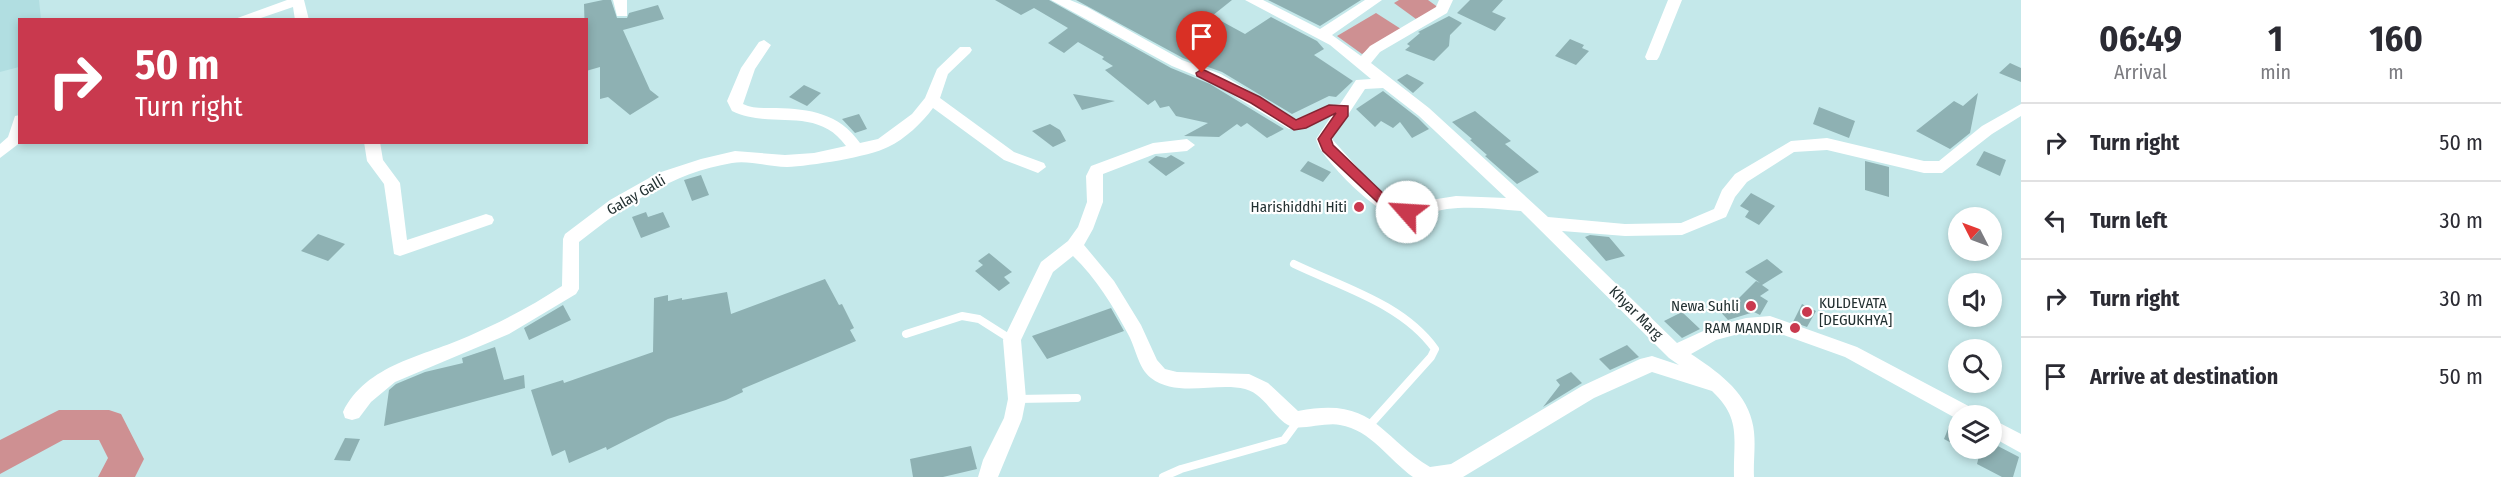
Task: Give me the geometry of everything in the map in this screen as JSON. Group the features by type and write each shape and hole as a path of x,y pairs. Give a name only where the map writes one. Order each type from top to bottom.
{"street":[{"path":"1058,0 1077,10 1082,9 1177,63 1216,78 1294,125 1302,124 1329,109 1343,109"},
{"name":"Khyar Marg","path":"1252,0 1335,42 1424,112 1544,223 1675,353 1717,384 1731,399 1743,420 1744,477"},
{"path":"1321,35 1375,0"},
{"path":"1362,64 1376,49 1442,10 1446,0"},
{"path":"1652,57 1675,0"},
{"path":"245,18 298,1 302,18"},
{"path":"764,45 737,88 734,101 737,107 757,113 790,114 834,123 849,137 858,151"},
{"name":"Galay Galli","path":"352,412 368,390 385,375 460,348 531,314 570,289 571,239 616,204 664,177 707,163 735,157 785,161 814,159 858,151 883,143 901,132 917,118 932,100 942,72 965,50"},
{"path":"1385,83 1361,84 1343,109 1342,116 1324,139 1327,147 1395,210 1407,212 1436,204 1462,202 1522,205"},
{"path":"932,100 1009,156 1038,166"},
{"path":"1544,223 1625,230 1682,229 1720,213 1728,194 1741,178 1791,147 1827,144 1924,167 1942,167 1986,130 2021,109"},
{"path":"0,152 15,140 18,128"},
{"path":"372,144 375,161 392,183 399,247 404,249 486,220"},
{"path":"988,477 993,460 1013,419 1017,399 1012,340 1020,319 1047,267 1074,246 1085,229 1095,202 1094,176 1097,170 1153,149 1187,145"},
{"path":"1074,246 1113,289 1148,357 1160,375 1174,380 1223,378 1250,382 1260,387 1294,420 1330,413 1347,416 1368,427 1421,472 1437,476 1455,472 1588,392 1646,364 1717,384"},
{"path":"1675,353 1712,334 1746,325 1770,323 1851,352 1950,405"},
{"path":"2002,434 2021,444"}],"lane":[{"path":"1294,264 1343,284 1374,300 1432,341 1435,349 1431,357 1368,427"},
{"path":"906,334 924,331 958,315 968,314 980,318 1012,340"},
{"path":"1017,399 1077,398"},
{"path":"1163,477 1181,469 1284,440 1295,424 1294,420"}],"shaded area":[{"path":"0,0 39,0 41,18 18,18 18,67 0,72"},
{"path":"1399,0 1428,0 1439,8 1416,19 1394,3"},
{"path":"1376,13 1401,29 1362,54 1337,36"}],"building":[{"path":"611,0 617,18 627,18 629,13 658,5 664,19 623,30 650,90 659,97 630,115 608,97 600,99 600,67 588,70 588,18 584,18 584,4"},
{"path":"995,0 1049,0 1171,68 1210,84 1284,129 1267,138 1247,123 1241,127 1237,124 1219,137 1184,136 1208,123 1176,116 1169,106 1160,108 1155,100 1148,105 1105,70 1113,66 1102,59 1104,57 1078,42 1064,53 1048,43 1068,28 1034,8 1021,15"},
{"path":"1076,0 1232,0 1212,16 1245,34 1271,17 1317,41 1324,49 1314,55 1353,81 1336,97 1329,96 1292,114 1222,72 1183,58"},
{"path":"1268,0 1361,0 1320,26"},
{"path":"1470,0 1503,0 1492,12 1506,18 1495,31 1457,13"},
{"path":"1449,16 1462,23 1450,35 1449,46 1434,61 1405,50 1410,46 1407,44 1420,33 1418,32"},
{"path":"1570,39 1584,45 1582,48 1589,51 1576,65 1555,56"},
{"path":"2010,63 2021,68 2021,82 1999,73"},
{"path":"1407,74 1424,83 1413,93 1397,80"},
{"path":"804,85 821,93 807,106 789,97"},
{"path":"1383,91 1429,129 1412,138 1400,122 1393,128 1381,121 1375,127 1356,109"},
{"path":"1978,93 1970,133 1950,149 1916,131 1954,101 1963,106"},
{"path":"1073,94 1115,101 1082,110"},
{"path":"1819,107 1855,121 1849,138 1813,124"},
{"path":"1475,111 1511,141 1505,144 1539,172 1517,184 1485,156 1487,155 1470,140 1472,139 1452,122"},
{"path":"859,114 867,129 855,133 842,119"},
{"path":"1050,124 1060,130 1066,141 1053,147 1032,131"},
{"path":"1984,151 2006,160 2000,176 1976,165"},
{"path":"1171,155 1185,163 1166,176 1148,162 1156,156 1166,158"},
{"path":"1308,161 1331,172 1323,182 1300,171"},
{"path":"1865,161 1889,167 1889,197 1865,190"},
{"path":"701,175 709,195 692,201 684,180"},
{"path":"1751,193 1775,206 1759,225 1745,217 1749,211 1740,206"},
{"path":"646,212 648,217 663,212 670,227 641,238 632,217"},
{"path":"318,234 345,244 328,261 301,251"},
{"path":"1590,235 1609,237 1625,256 1606,261 1585,237"},
{"path":"989,253 1012,272 1004,277 1010,283 999,291 975,271 983,265 978,261"},
{"path":"1767,259 1783,272 1762,285 1769,290 1760,296 1768,301 1760,315 1754,312 1728,320 1717,308 1739,298 1756,281 1760,283 1745,272"},
{"path":"825,279 839,305 842,304 854,328 850,330 856,341 742,389 743,392 726,400 668,419 607,450 606,447 569,463 565,450 552,456 531,390 563,380 564,383 653,352 654,298 668,295 668,301 682,298 682,300 727,292 731,314"},
{"path":"1802,304 1816,311 1807,327 1793,322"},
{"path":"563,305 571,320 529,340 524,328"},
{"path":"1111,308 1124,331 1047,359 1032,336"},
{"path":"1682,312 1700,329 1682,338 1664,321"},
{"path":"1627,345 1639,357 1610,370 1599,359"},
{"path":"495,347 504,380 524,375 525,388 384,426 389,390 396,384 425,372 463,363 462,358"},
{"path":"1571,372 1582,383 1543,407 1560,385 1556,380"},
{"path":"1948,429 1948,441 1944,439"},
{"path":"345,438 360,439 350,461 334,460"},
{"path":"971,446 977,469 943,477 913,477 910,459"},
{"path":"2002,448 2019,457 2013,477 2002,477 1977,464 1978,459 2002,459"}],"waterway":[{"path":"0,458 59,425 109,425 127,459 116,477"}],"place":[{"name":"Harishiddhi Hiti","path":"1359,207"},
{"name":"Newa Suhli","path":"1751,306"},
{"name":"KULDEVATA [DEGUKHYA]","path":"1807,312"},
{"name":"RAM MANDIR","path":"1795,328"}],"route":[{"path":"1202,73 1256,100 1294,125 1302,124 1329,109 1343,109 1342,116 1324,139 1327,147 1382,201 1395,210 1407,212"}]}
